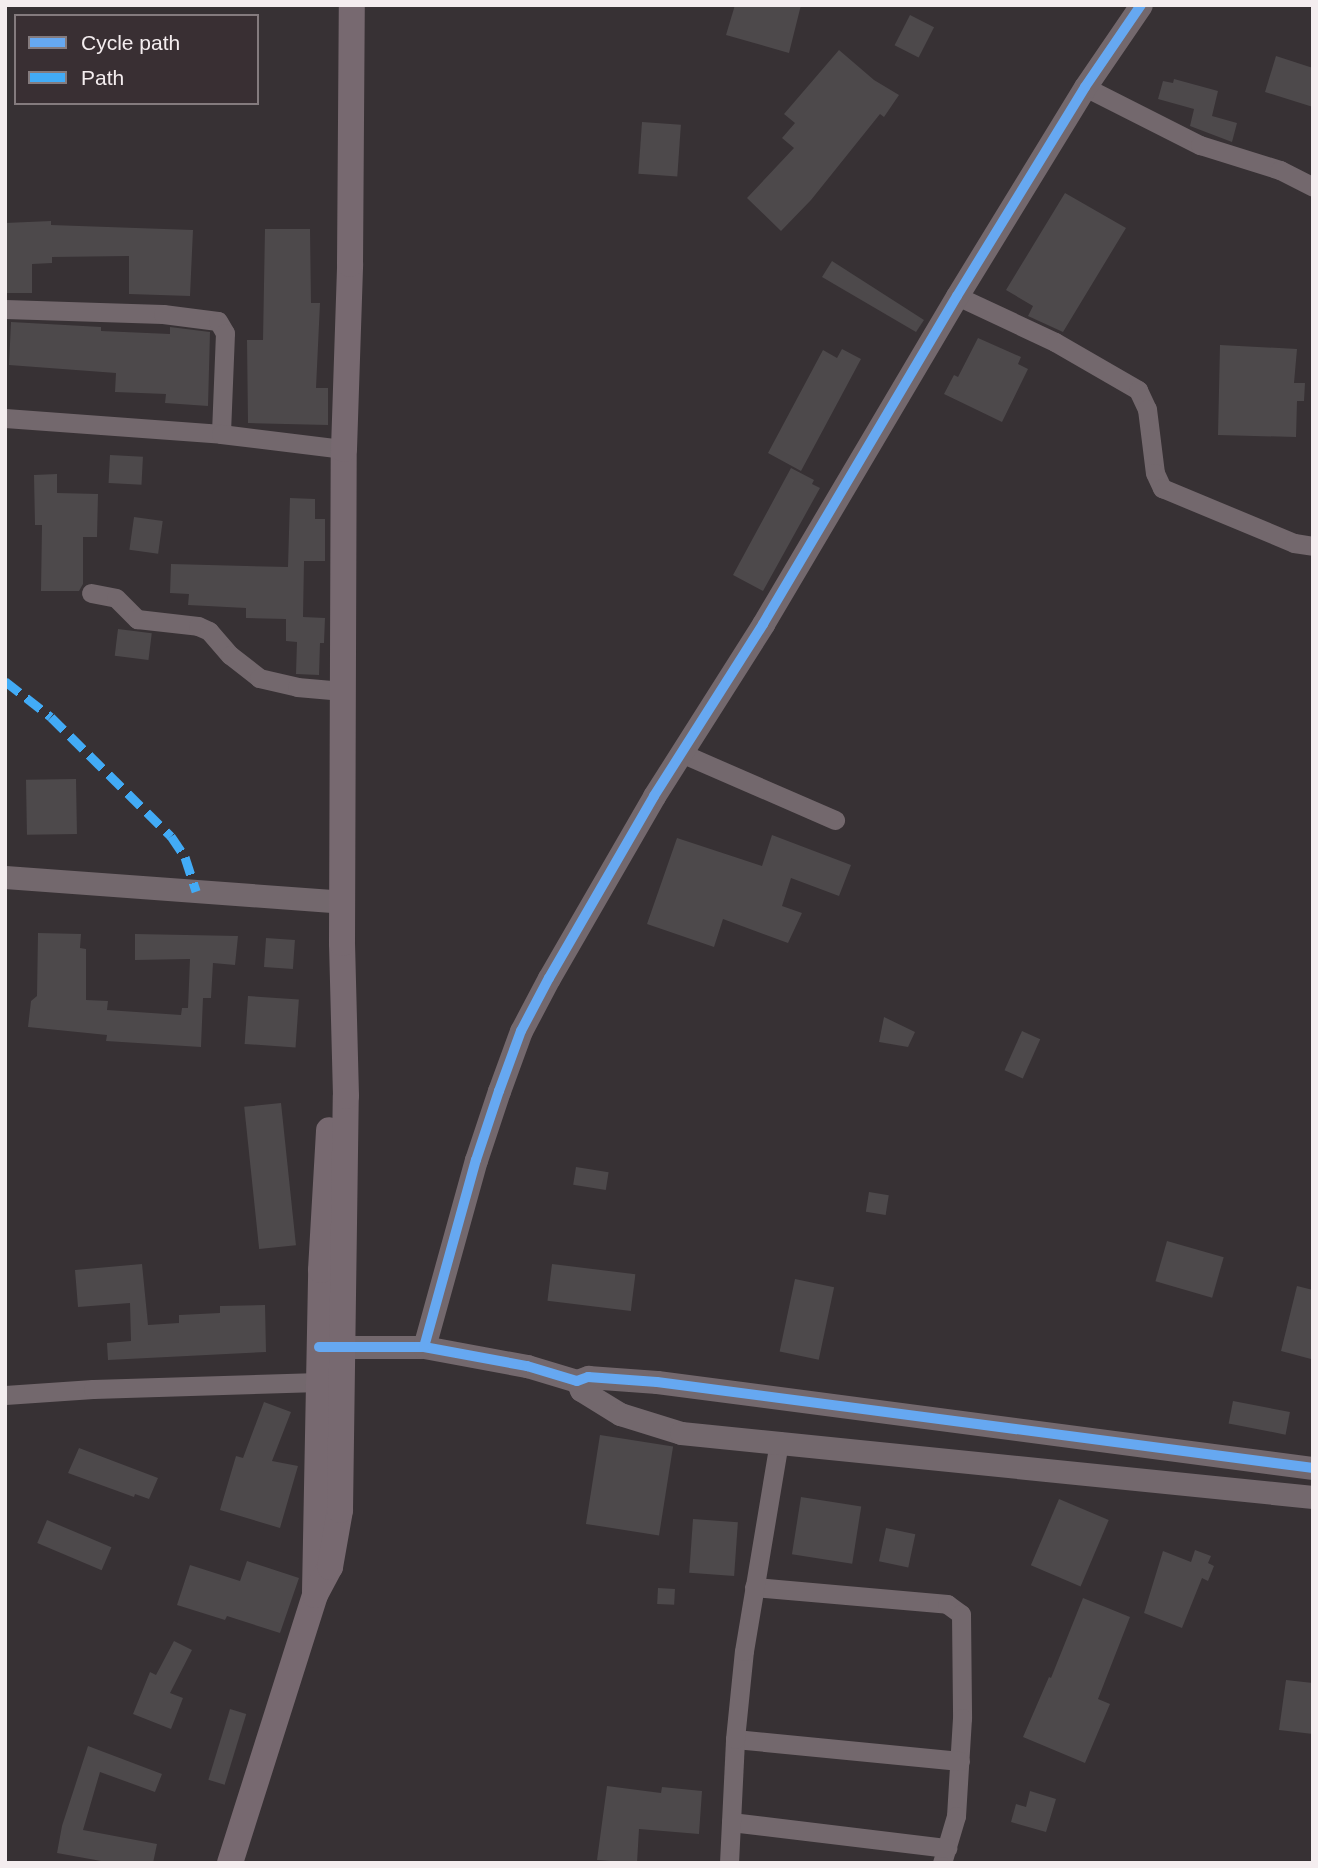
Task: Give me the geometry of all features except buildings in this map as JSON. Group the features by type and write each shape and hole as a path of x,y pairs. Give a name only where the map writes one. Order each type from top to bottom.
{"main road":[{"path":"230,1863 315,1595 330,1567 339,1526 331,1347 346,1075 342,943 344,449 350,264 352,5"},
{"path":"243,1863 321,1616 315,1595 319,1382 331,1347"}],"street":[{"path":"424,1348 476,1160 522,1031 681,753 763,624 957,296 1085,87 1141,5"},
{"path":"1085,87 1200,145 1280,170 1313,187"},
{"path":"957,296 1055,342 1138,390 1147,409 1155,473 1162,488 1294,543 1313,546"},
{"path":"5,309 163,314 218,321 225,333 222,433"},
{"path":"5,418 222,433 344,449"},
{"path":"90,593 116,598 136,619 198,626 209,631 230,655 258,678 297,687 343,691"},
{"path":"681,753 835,820"},
{"path":"5,877 342,902"},
{"path":"331,1347 424,1348 527,1366 577,1381 588,1377 657,1382 1313,1468"},
{"path":"577,1381 581,1390 598,1403 655,1427 681,1433 1117,1475 1313,1497"},
{"path":"5,1395 93,1389 319,1382"},
{"path":"729,1863 735,1739 754,1587 779,1441"},
{"path":"1117,1475 1119,1443"},
{"path":"731,1822 944,1856 956,1816 963,1623 956,1607 754,1587"},
{"path":"735,1739 960,1761"}],"marked path":[{"path":"5,681 51,717 171,836 185,857 196,891"}],"cycle path":[{"path":"424,1347 476,1160 499,1091 521,1031 549,978 654,796 763,624 957,296 1085,87 1141,5"},
{"path":"319,1347 424,1347 527,1366 577,1381 588,1377 657,1382 1313,1468"}]}
